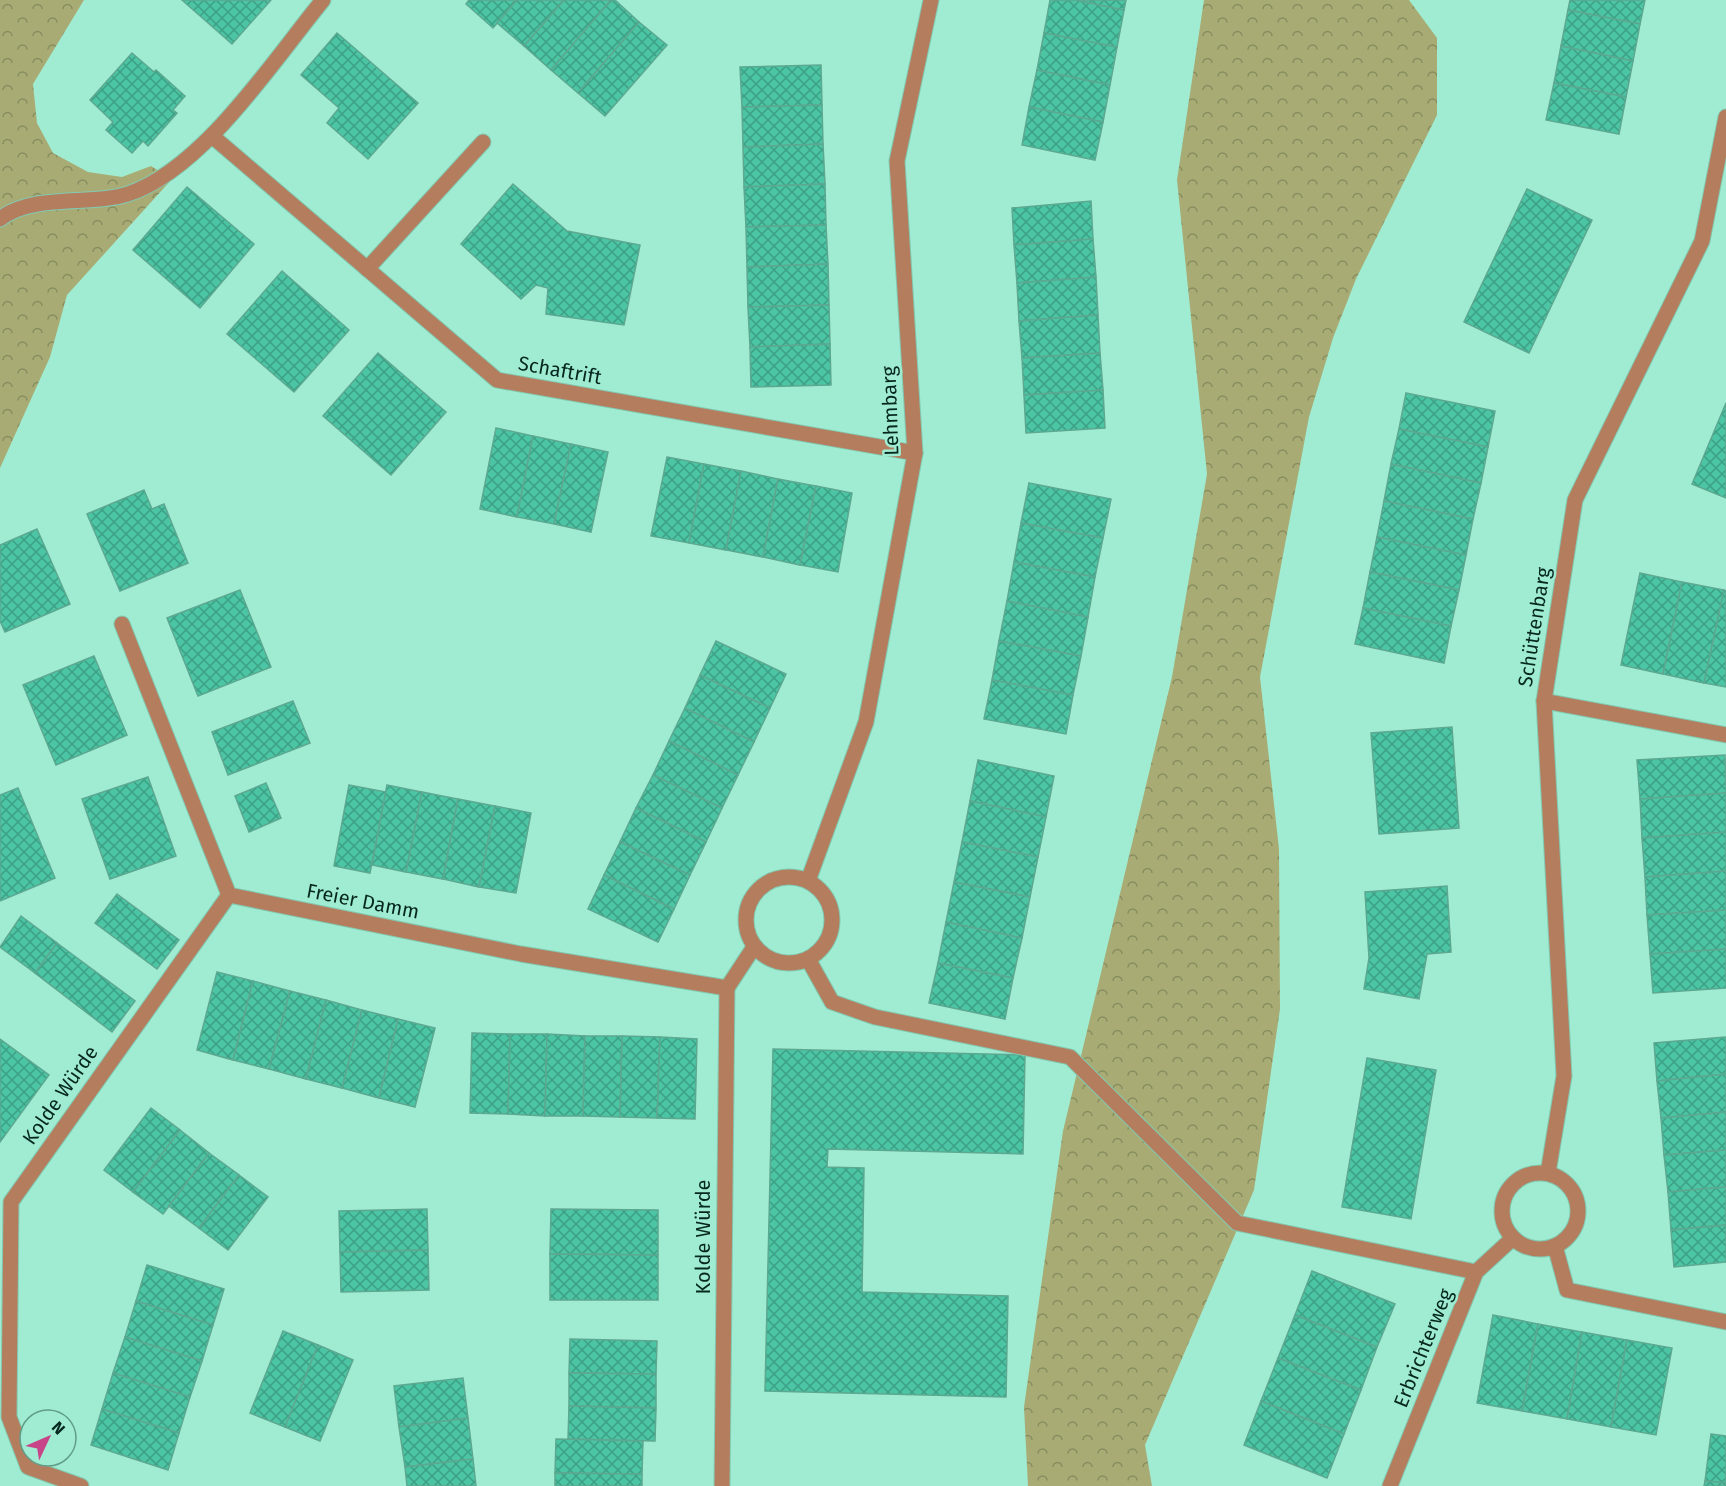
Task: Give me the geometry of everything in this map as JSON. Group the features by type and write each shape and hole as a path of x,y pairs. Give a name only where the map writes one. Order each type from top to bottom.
{"street":[{"path":"0,219 41,204 128,194 174,171 212,136 323,0"},
{"name":"Lehmbarg","path":"808,881 866,722 915,453 897,161 931,0"},
{"name":"Schüttenbarg","path":"1548,1173 1564,1076 1544,701 1575,500 1702,242 1726,117"},
{"name":"Schaftrift","path":"212,136 497,380 915,453"},
{"path":"367,269 483,142"},
{"path":"122,624 229,895"},
{"path":"1544,701 1726,735"},
{"path":"789,877 808,881 821,891 829,904 833,920 825,942 808,959 794,964 765,957 754,947 747,929 747,910 756,893 771,881 789,877"},
{"name":"Freier Damm","path":"229,895 521,954 727,988"},
{"name":"Kolde Würde","path":"81,1486 28,1467 9,1418 11,1202 229,895"},
{"path":"727,988 754,947"},
{"path":"808,959 832,1002 875,1017 1070,1057 1237,1223 1476,1272"},
{"name":"Kolde Würde","path":"722,1486 727,988"},
{"path":"1548,1173 1566,1184 1577,1200 1578,1214 1575,1227 1567,1239 1555,1246 1541,1249 1526,1246 1513,1238 1502,1217 1506,1193 1524,1176 1548,1173"},
{"name":"Erbrichterweg","path":"1389,1486 1476,1272 1513,1238"},
{"path":"1555,1246 1567,1290 1726,1322"}],"green space":[{"path":"0,0 84,0 33,84 37,123 53,153 88,172 122,177 151,166 172,179 67,295 50,357 0,468"},
{"path":"1204,0 1409,0 1437,38 1437,115 1356,279 1333,338 1309,417 1260,677 1279,849 1280,1009 1254,1190 1145,1445 1152,1486 1028,1486 1024,1407 1063,1131 1172,677 1207,474 1177,180"}],"building":[{"path":"182,0 271,0 232,44"},
{"path":"469,0 517,0 493,28 466,4"},
{"path":"517,0 564,0 524,46 497,23"},
{"path":"564,0 611,0 551,70 524,46"},
{"path":"611,0 615,0 639,22 578,93 551,70"},
{"path":"1050,0 1076,0 1124,10 1117,47 1044,33"},
{"path":"1076,0 1126,0 1124,10"},
{"path":"1570,0 1645,0 1640,24 1568,10"},
{"path":"1568,10 1640,24 1633,61 1561,46"},
{"path":"639,22 667,45 605,116 578,93"},
{"path":"337,33 418,103 368,159 327,123 339,108 301,75"},
{"path":"1044,33 1117,47 1110,85 1037,70"},
{"path":"1561,46 1633,61 1626,97 1554,83"},
{"path":"132,53 154,72 156,70 185,96 173,110 177,113 148,146 143,141 132,153 106,130 113,122 90,100"},
{"path":"821,65 822,105 742,107 740,67"},
{"path":"1037,70 1110,85 1103,122 1029,107"},
{"path":"1554,83 1626,97 1619,134 1546,120"},
{"path":"822,105 823,144 743,147 742,107"},
{"path":"1029,107 1103,122 1095,160 1022,145"},
{"path":"823,144 825,184 744,187 743,147"},
{"path":"513,184 567,231 640,245 624,325 546,314 548,288 536,285 521,299 461,244"},
{"path":"825,184 826,225 746,227 744,187"},
{"path":"187,187 254,244 200,308 133,250"},
{"path":"1527,189 1592,220 1529,353 1464,322"},
{"path":"1091,201 1093,239 1014,245 1012,208"},
{"path":"826,225 828,264 747,267 746,227"},
{"path":"1093,239 1096,277 1017,283 1014,245"},
{"path":"828,264 829,305 748,307 747,267"},
{"path":"282,271 349,330 294,392 227,334"},
{"path":"1096,277 1098,315 1019,321 1017,283"},
{"path":"829,305 830,344 750,347 748,307"},
{"path":"1098,315 1100,353 1022,358 1019,321"},
{"path":"830,344 831,385 751,387 750,347"},
{"path":"378,353 446,412 391,475 323,416"},
{"path":"1100,353 1103,390 1024,395 1022,358"},
{"path":"1103,390 1105,428 1026,433 1024,395"},
{"path":"1406,393 1495,411 1488,447 1399,429"},
{"path":"1726,403 1726,498 1692,484"},
{"path":"496,428 533,436 517,517 480,509"},
{"path":"1399,429 1488,447 1481,483 1391,464"},
{"path":"533,436 571,444 554,524 517,517"},
{"path":"571,444 608,452 591,532 554,524"},
{"path":"667,457 704,464 689,543 651,536"},
{"path":"704,464 741,471 726,550 689,543"},
{"path":"1391,464 1481,483 1473,519 1384,501"},
{"path":"741,471 778,479 763,557 726,550"},
{"path":"778,479 816,486 800,565 763,557"},
{"path":"1029,483 1111,499 1103,538 1021,523"},
{"path":"816,486 852,493 838,572 800,565"},
{"path":"144,490 152,509 164,504 188,563 120,591 87,514"},
{"path":"1384,501 1473,519 1466,555 1377,537"},
{"path":"1021,523 1103,538 1095,577 1014,562"},
{"path":"37,529 70,604 5,632 0,621 0,545"},
{"path":"1377,537 1466,555 1459,590 1370,572"},
{"path":"1014,562 1095,577 1088,617 1007,601"},
{"path":"1370,572 1459,590 1451,626 1363,608"},
{"path":"1640,573 1682,582 1663,674 1621,665"},
{"path":"1682,582 1724,590 1704,683 1663,674"},
{"path":"240,590 271,667 198,696 167,618"},
{"path":"1724,590 1726,591 1726,687 1704,683"},
{"path":"1007,601 1088,617 1081,656 999,641"},
{"path":"1363,608 1451,626 1444,663 1355,644"},
{"path":"716,641 786,674 770,708 700,675"},
{"path":"999,641 1081,656 1073,695 992,680"},
{"path":"94,656 127,735 56,765 23,685"},
{"path":"700,675 770,708 754,742 685,708"},
{"path":"992,680 1073,695 1066,734 984,719"},
{"path":"293,701 310,743 228,775 212,732"},
{"path":"685,708 754,742 738,775 669,741"},
{"path":"1452,727 1459,828 1379,834 1371,733"},
{"path":"669,741 738,775 722,808 653,775"},
{"path":"1725,755 1726,793 1640,799 1637,760"},
{"path":"978,760 1054,776 1046,817 970,801"},
{"path":"653,775 722,808 706,842 636,808"},
{"path":"148,777 176,856 110,879 82,799"},
{"path":"266,783 281,818 249,832 235,796"},
{"path":"349,785 386,792 370,873 334,866"},
{"path":"387,785 422,792 406,872 372,865"},
{"path":"18,788 55,878 0,901 0,795"},
{"path":"422,792 458,799 443,879 406,872"},
{"path":"1726,793 1726,832 1642,838 1640,799"},
{"path":"458,799 495,806 479,887 443,879"},
{"path":"970,801 1046,817 1038,857 962,842"},
{"path":"495,806 531,813 516,893 479,887"},
{"path":"636,808 706,842 690,875 620,842"},
{"path":"1726,832 1726,871 1645,877 1642,838"},
{"path":"620,842 690,875 674,909 604,875"},
{"path":"962,842 1038,857 1030,897 954,882"},
{"path":"1726,871 1726,910 1647,915 1645,877"},
{"path":"604,875 674,909 658,942 588,909"},
{"path":"954,882 1030,897 1022,938 946,922"},
{"path":"1447,886 1451,952 1427,954 1419,999 1364,989 1369,958 1365,892"},
{"path":"117,894 179,940 157,969 95,923"},
{"path":"1726,910 1726,949 1650,954 1647,915"},
{"path":"21,916 57,943 35,973 0,947"},
{"path":"946,922 1022,938 1013,978 938,963"},
{"path":"57,943 135,1001 112,1032 35,973"},
{"path":"1726,949 1726,988 1653,993 1650,954"},
{"path":"938,963 1013,978 1005,1019 929,1003"},
{"path":"217,972 253,981 233,1060 197,1050"},
{"path":"253,981 290,991 269,1069 233,1060"},
{"path":"290,991 326,1000 306,1079 269,1069"},
{"path":"326,1000 362,1010 342,1088 306,1079"},
{"path":"362,1010 398,1019 379,1098 342,1088"},
{"path":"398,1019 435,1028 415,1107 379,1098"},
{"path":"472,1033 510,1034 508,1114 470,1113"},
{"path":"510,1034 547,1034 545,1116 508,1114"},
{"path":"547,1034 585,1036 583,1116 545,1116"},
{"path":"585,1036 622,1036 620,1117 583,1116"},
{"path":"622,1036 660,1037 657,1118 620,1117"},
{"path":"660,1037 697,1039 695,1119 657,1118"},
{"path":"1726,1037 1726,1074 1657,1081 1654,1043"},
{"path":"0,1039 49,1075 0,1142"},
{"path":"773,1049 1025,1055 1023,1154 828,1149 827,1167 864,1168 862,1292 1008,1296 1006,1397 765,1391"},
{"path":"1367,1058 1436,1070 1411,1219 1342,1207"},
{"path":"1726,1074 1726,1112 1661,1118 1657,1081"},
{"path":"151,1108 180,1130 133,1192 104,1170"},
{"path":"1726,1112 1726,1150 1664,1155 1661,1118"},
{"path":"180,1130 209,1153 163,1214 133,1192"},
{"path":"1726,1150 1726,1187 1668,1192 1664,1155"},
{"path":"209,1153 239,1175 199,1228 169,1206"},
{"path":"239,1175 268,1197 228,1250 199,1228"},
{"path":"1726,1187 1726,1225 1671,1230 1668,1192"},
{"path":"427,1209 428,1250 340,1252 339,1211"},
{"path":"551,1209 658,1210 658,1255 550,1254"},
{"path":"1726,1225 1726,1262 1674,1267 1671,1230"},
{"path":"428,1250 429,1290 341,1292 340,1252"},
{"path":"550,1254 658,1255 658,1300 550,1300"},
{"path":"147,1265 224,1289 213,1325 136,1301"},
{"path":"1312,1271 1395,1304 1377,1347 1295,1315"},
{"path":"136,1301 213,1325 202,1361 125,1337"},
{"path":"1295,1315 1377,1347 1361,1390 1278,1358"},
{"path":"1493,1315 1538,1324 1522,1411 1477,1403"},
{"path":"1538,1324 1582,1332 1567,1419 1522,1411"},
{"path":"283,1331 318,1345 285,1427 250,1413"},
{"path":"1582,1332 1627,1340 1611,1427 1567,1419"},
{"path":"125,1337 202,1361 190,1397 113,1373"},
{"path":"570,1339 657,1341 656,1374 569,1373"},
{"path":"1627,1340 1672,1348 1656,1435 1611,1427"},
{"path":"318,1345 353,1360 320,1441 285,1427"},
{"path":"1278,1358 1361,1390 1344,1434 1261,1401"},
{"path":"113,1373 190,1397 179,1433 102,1409"},
{"path":"569,1373 656,1374 656,1408 569,1406"},
{"path":"463,1378 468,1418 399,1427 394,1386"},
{"path":"1261,1401 1344,1434 1327,1478 1244,1445"},
{"path":"569,1406 656,1408 655,1441 568,1439"},
{"path":"102,1409 179,1433 168,1470 91,1445"},
{"path":"468,1418 473,1459 405,1467 399,1427"},
{"path":"1711,1434 1726,1436 1726,1483 1705,1481"},
{"path":"556,1439 643,1441 642,1474 555,1473"},
{"path":"473,1459 476,1486 407,1486 405,1467"},
{"path":"555,1473 642,1474 642,1486 555,1486"},
{"path":"1705,1481 1726,1483 1726,1486 1704,1486"}]}
